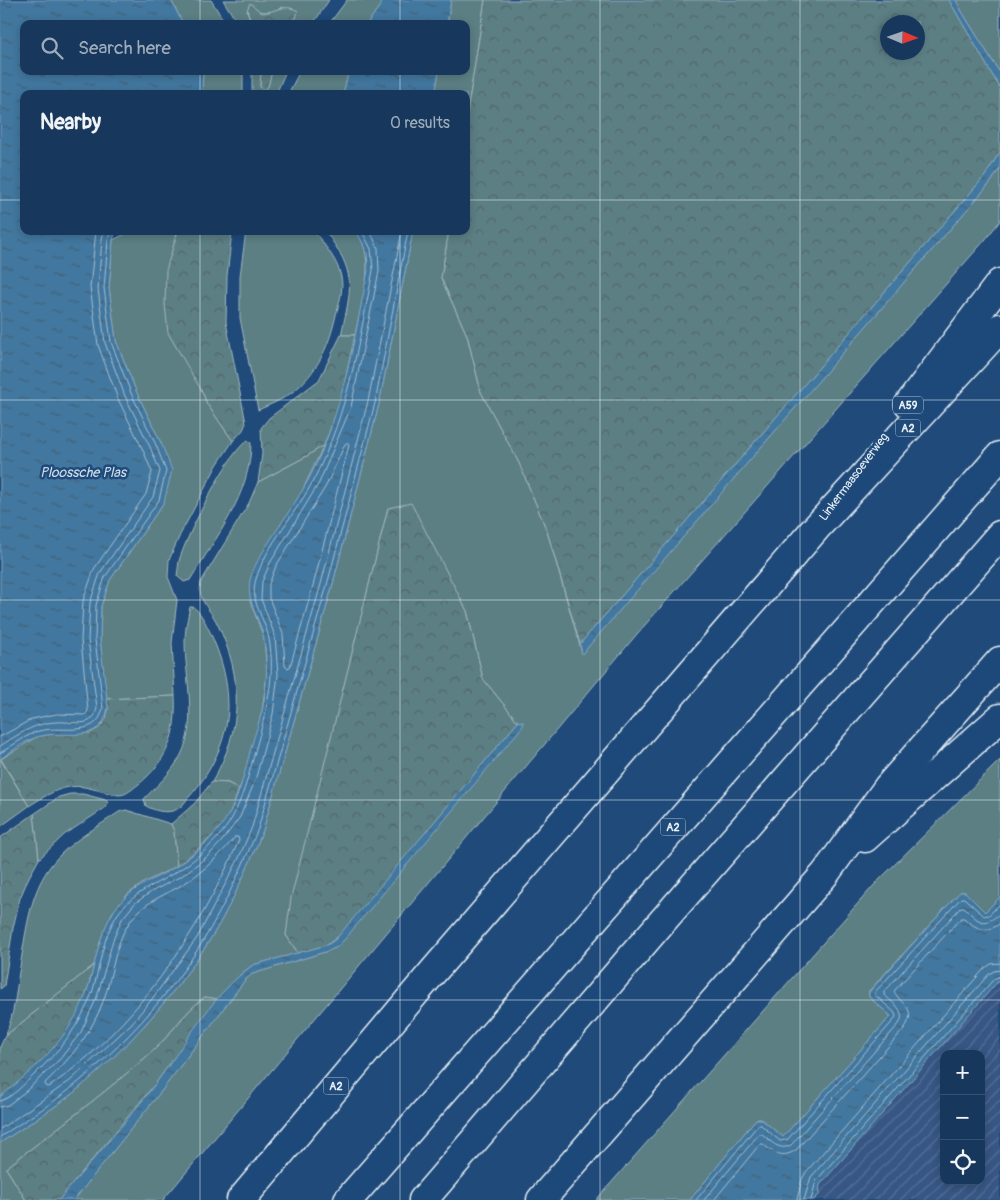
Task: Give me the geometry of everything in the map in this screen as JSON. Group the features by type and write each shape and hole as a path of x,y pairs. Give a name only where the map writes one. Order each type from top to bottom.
{"highway":[{"name":"Linkermaasoeverweg","path":"816,528 1000,283"},
{"name":"A2","path":"241,1200 438,965 816,528 1000,328"},
{"name":"A2","path":"348,1200 1000,456"},
{"path":"423,1200 666,917 1000,535"},
{"path":"541,1200 825,874 888,787 1000,661"},
{"path":"825,874 1000,718"}],"shaded area":[{"path":"1000,943 1000,1200 765,1200"}],"green space":[{"path":"171,0 211,0 224,20 181,20"},
{"path":"223,0 329,0 316,20 294,20 296,18 283,7 271,12 247,11 250,20 236,20"},
{"path":"347,0 384,0 370,20 332,20"},
{"path":"451,0 485,0 470,95 470,90 436,90 438,75 470,75 470,20 448,20"},
{"path":"485,0 949,0 1000,88 1000,152 985,176 580,644 547,531 520,465 481,392 467,335 441,278 448,235 470,235 470,95"},
{"path":"956,0 1000,0 1000,73 962,12"},
{"path":"250,3 262,13 284,8 298,11 294,20 251,20 247,10"},
{"path":"203,75 243,75 243,90 202,90"},
{"path":"252,75 261,75 260,86 268,86 271,75 284,75 278,90 252,90"},
{"path":"261,75 271,75 268,87 264,90 260,87"},
{"path":"298,75 348,75 344,90 290,90"},
{"path":"1000,168 1000,221 985,240 637,634 163,1200 74,1200 163,1089 245,980 252,974 337,947 523,722 518,722 483,679 467,611 388,508 308,832 286,935 298,953 253,965 242,973 217,999 205,997 197,1003 152,1052 98,1097 6,1168 26,1200 0,1200 0,1143 78,1089 131,1040 163,1004 206,946 237,889 257,845 263,830 332,587 379,404 412,235 448,235 441,278 467,335 481,392 520,465 547,531 582,653 991,182"},
{"path":"123,235 176,235 174,241 189,366 207,404 233,441 217,465 169,560 168,577 177,600 172,643 175,696 106,699 100,639 101,606 110,580 164,502 161,443 136,391 116,341 109,288 113,240"},
{"path":"177,235 232,235 227,276 226,322 246,423 243,430 233,441 207,404 203,393 168,333 165,304 166,270"},
{"path":"245,235 317,235 334,259 342,282 340,301 329,339 312,372 296,390 258,410 240,318 240,276"},
{"path":"328,235 359,235 363,242 366,255 366,282 355,335 341,335 348,304 349,280 343,258"},
{"path":"341,335 355,335 340,403 324,445 258,482 262,454 261,428 269,418 319,380"},
{"path":"248,440 251,443 249,462 239,497 221,531 190,580 184,582 177,576 183,549 219,477"},
{"path":"324,445 250,601 264,638 267,674 262,711 244,778 239,789 228,783 212,782 230,743 236,703 235,684 226,643 214,617 202,599 201,582 249,503 258,482"},
{"path":"411,503 467,611 483,679 518,722 341,934 327,945 298,953 286,935 291,898 388,508"},
{"path":"190,607 196,609 203,618 221,659 227,687 227,718 217,755 197,788 180,807 175,810 162,812 146,806 144,799 173,768 186,742 190,714 185,637"},
{"path":"175,696 172,734 164,756 149,775 125,794 112,794 81,787 65,788 50,793 29,806 1,759 36,737 57,733 90,733 99,728 106,719 108,708 106,699"},
{"path":"0,759 29,806 0,827"},
{"path":"1000,760 1000,897 985,912 965,892 960,892 869,991 869,997 891,1016 783,1137 761,1119 756,1119 690,1200 596,1200 876,883"},
{"path":"212,782 228,783 239,789 231,811 221,827 200,848 177,866 174,831 171,824 194,804"},
{"path":"70,794 83,794 106,800 108,803 105,808 64,835 39,859 34,814 59,797"},
{"path":"126,810 171,824 174,831 177,866 145,882 128,894 112,913 102,936 94,965 5,1036 11,1021 29,916 44,876 66,849 119,812"},
{"path":"34,814 39,859 20,898 13,928 4,986 0,989 0,838"},
{"path":"94,965 82,1004 64,1036 38,1065 0,1097 0,1047 5,1036"},
{"path":"205,997 217,999 155,1084 59,1200 26,1200 6,1168 98,1097 152,1052 190,1010"}],"water":[{"name":"Ploossche Plas","path":"0,0 171,0 181,20 20,20 20,75 203,75 202,90 20,90 20,235 115,235 109,288 116,341 136,391 172,470 164,502 110,580 101,606 100,639 108,708 104,720 97,728 89,732 37,737 22,744 0,759"},
{"path":"384,0 451,0 448,20 370,20"},
{"path":"949,0 956,0 1000,73 1000,88"},
{"path":"348,75 438,75 436,90 344,90"},
{"path":"1000,152 1000,168 991,182 582,654 580,644 985,176"},
{"path":"358,235 412,235 379,404 332,587 263,830 251,860 237,890 206,946 163,1004 114,1057 78,1089 0,1143 0,1097 39,1063 72,1023 87,991 107,923 118,905 133,891 177,866 207,842 225,820 237,797 261,716 266,685 264,640 250,597 250,580 261,555 310,477 331,427 352,349 368,270 367,251"},
{"path":"523,721 523,726 345,939 337,947 328,951 252,974 245,980 163,1089 74,1200 59,1200 145,1098 200,1020 225,990 253,965 327,945 335,940 518,722"},
{"path":"960,892 965,892 985,912 1000,897 1000,979 820,1185 819,1195 814,1200 690,1200 756,1119 761,1119 783,1137 891,1016 869,997 869,992"}]}
